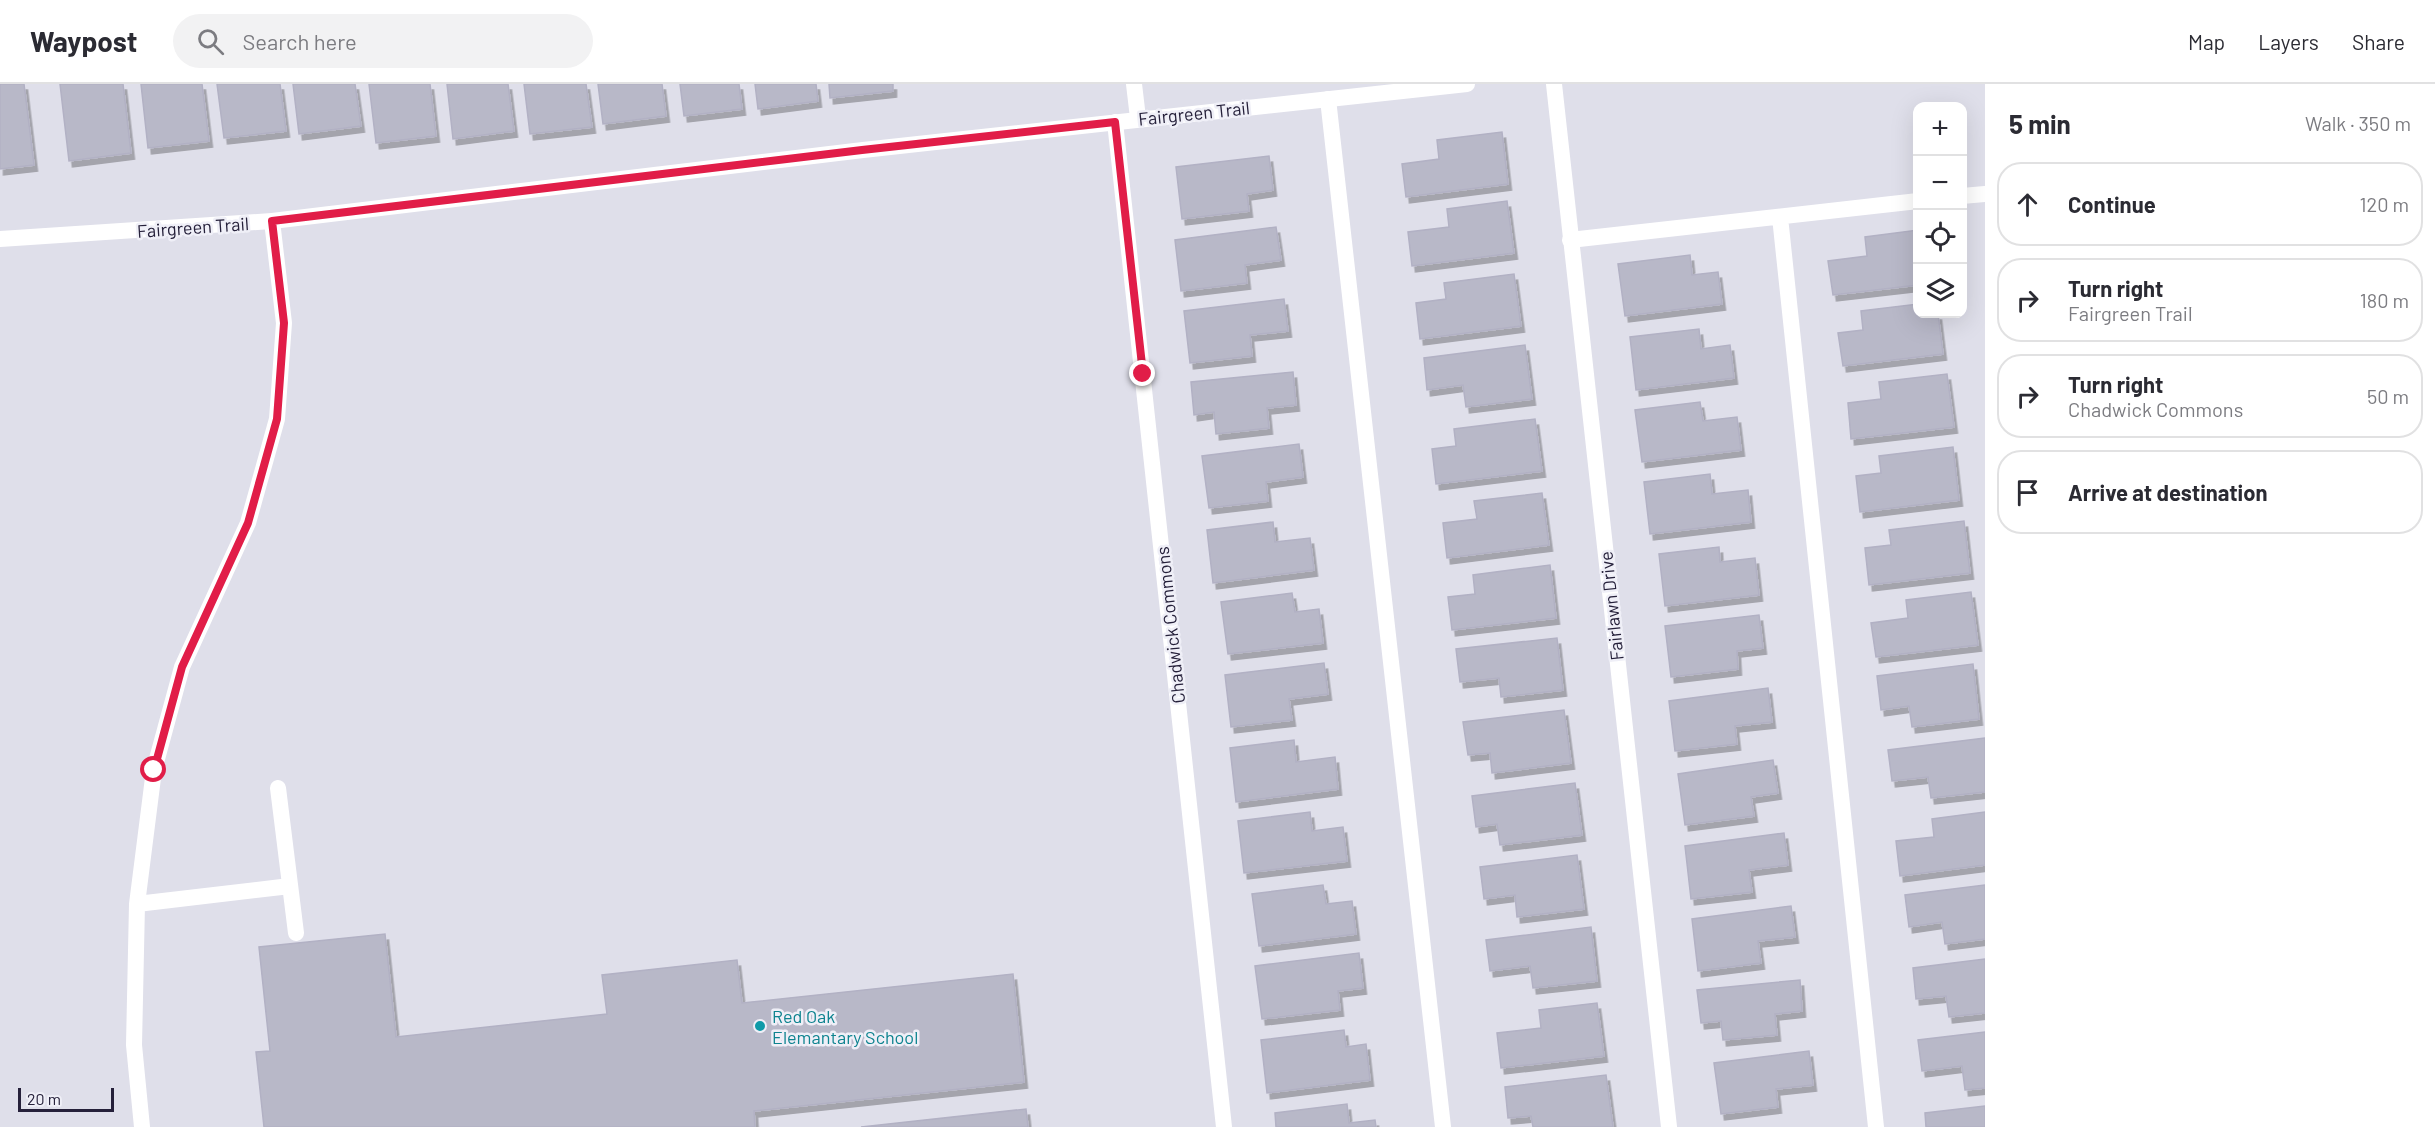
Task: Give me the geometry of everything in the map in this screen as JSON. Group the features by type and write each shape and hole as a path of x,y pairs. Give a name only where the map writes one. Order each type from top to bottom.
{"street":[{"path":"1134,84 1138,118"},
{"name":"Fairgreen Trail","path":"0,239 272,221 1138,118 1467,84"},
{"name":"Fairlawn Drive","path":"1554,84 1669,1127"},
{"path":"1328,99 1443,1127"},
{"name":"Chadwick Commons","path":"1115,122 1224,1127"},
{"path":"1967,196 1985,194"},
{"path":"1570,240 1913,201"},
{"path":"1780,217 1876,1127"},
{"path":"142,1127 134,1046 137,904 154,770 182,667 248,523 277,419 284,323 272,221"},
{"name":"Fairgreen Trail","path":"0,246 27,239"},
{"path":"278,788 296,933"},
{"path":"137,904 290,886"}],"building":[{"path":"0,84 24,84 34,165 0,169"},
{"path":"60,84 123,84 131,153 69,161"},
{"path":"141,84 202,84 209,141 148,148"},
{"path":"217,84 280,84 286,131 224,138"},
{"path":"293,84 355,84 361,126 299,134"},
{"path":"369,84 430,84 436,136 376,143"},
{"path":"447,84 508,84 514,131 453,139"},
{"path":"524,84 586,84 592,127 530,134"},
{"path":"598,84 662,84 666,116 603,124"},
{"path":"680,84 739,84 742,109 684,116"},
{"path":"755,84 816,84 818,101 758,109"},
{"path":"829,84 893,84 893,91 830,98"},
{"path":"1502,132 1508,184 1406,197 1402,164 1439,159 1437,140"},
{"path":"1269,156 1273,190 1247,194 1249,211 1182,219 1176,167"},
{"path":"1507,201 1514,253 1412,266 1408,232 1449,227 1447,209"},
{"path":"1276,227 1281,260 1245,265 1247,283 1181,291 1175,240"},
{"path":"1913,231 1913,286 1833,295 1828,261 1867,256 1865,237"},
{"path":"1690,255 1692,275 1718,272 1722,304 1625,316 1618,264"},
{"path":"1514,274 1521,326 1420,339 1416,303 1446,299 1444,283"},
{"path":"1284,299 1288,331 1250,335 1252,356 1190,363 1184,311"},
{"path":"1913,305 1913,318 1938,318 1943,354 1843,366 1838,333 1863,330 1861,311"},
{"path":"1699,329 1701,349 1730,345 1734,378 1636,390 1630,337"},
{"path":"1525,345 1532,399 1466,407 1463,385 1427,390 1424,358"},
{"path":"1293,372 1296,405 1267,408 1269,428 1216,434 1214,412 1194,415 1191,382"},
{"path":"1947,374 1954,427 1851,439 1848,403 1881,399 1879,382"},
{"path":"1700,402 1703,421 1737,417 1741,450 1642,462 1635,410"},
{"path":"1535,419 1542,471 1436,484 1432,449 1456,446 1454,429"},
{"path":"1299,444 1303,477 1266,482 1268,501 1209,508 1202,456"},
{"path":"1953,447 1959,500 1860,512 1856,476 1881,473 1879,456"},
{"path":"1710,474 1712,494 1748,490 1751,522 1650,534 1644,482"},
{"path":"1542,493 1549,545 1447,558 1443,523 1477,519 1474,501"},
{"path":"1964,521 1970,573 1869,585 1865,548 1891,545 1889,530"},
{"path":"1273,522 1275,542 1310,538 1314,570 1213,583 1207,530"},
{"path":"1719,547 1720,562 1755,558 1759,595 1665,606 1659,554"},
{"path":"1550,565 1556,618 1452,630 1448,597 1475,594 1473,575"},
{"path":"1971,592 1978,645 1876,657 1871,623 1908,618 1906,600"},
{"path":"1292,593 1295,612 1319,609 1323,643 1228,654 1221,602"},
{"path":"1759,615 1763,648 1737,651 1738,669 1671,677 1665,626"},
{"path":"1557,638 1563,690 1501,697 1499,678 1460,682 1456,649"},
{"path":"1324,663 1328,694 1289,699 1292,720 1231,727 1225,675"},
{"path":"1973,664 1979,719 1912,727 1909,706 1881,710 1877,676"},
{"path":"1768,688 1772,722 1735,726 1737,744 1675,751 1669,701"},
{"path":"1564,710 1571,763 1492,773 1490,753 1468,755 1463,722"},
{"path":"1985,738 1985,792 1931,798 1928,777 1892,781 1888,750"},
{"path":"1294,740 1296,762 1335,757 1338,789 1236,802 1230,748"},
{"path":"1773,760 1778,793 1751,797 1754,816 1685,825 1678,774"},
{"path":"1575,783 1582,835 1500,845 1497,824 1476,827 1472,796"},
{"path":"1310,812 1312,831 1343,827 1347,861 1244,873 1238,821"},
{"path":"1985,812 1985,865 1900,876 1896,841 1934,837 1932,819"},
{"path":"1784,833 1788,865 1749,870 1752,892 1691,899 1685,846"},
{"path":"1577,855 1584,909 1517,917 1515,895 1484,899 1480,867"},
{"path":"1323,885 1326,904 1352,901 1356,934 1259,946 1252,894"},
{"path":"1985,885 1985,939 1945,944 1942,922 1909,927 1905,895"},
{"path":"1791,906 1795,937 1758,941 1761,963 1698,971 1692,919"},
{"path":"1591,927 1597,981 1533,988 1530,966 1490,971 1486,940"},
{"name":"Red Oak Elemantary School","path":"385,934 396,1037 607,1014 602,975 737,960 742,1003 1013,974 1024,1082 754,1111 755,1127 264,1127 256,1052 270,1051 259,947"},
{"path":"1359,953 1363,988 1338,991 1340,1010 1262,1019 1255,966"},
{"path":"1985,959 1985,1013 1949,1017 1946,996 1916,999 1913,968"},
{"path":"1800,980 1802,1011 1775,1014 1777,1035 1723,1040 1721,1021 1701,1023 1697,990"},
{"path":"1597,1003 1604,1056 1501,1068 1497,1033 1541,1028 1539,1010"},
{"path":"1344,1030 1346,1047 1366,1044 1370,1080 1267,1093 1261,1040"},
{"path":"1985,1032 1985,1088 1965,1090 1962,1066 1922,1071 1918,1040"},
{"path":"1809,1051 1813,1085 1776,1089 1778,1107 1721,1114 1714,1063"},
{"path":"1606,1075 1613,1127 1533,1127 1531,1116 1508,1118 1505,1087"},
{"path":"1347,1104 1349,1123 1375,1120 1376,1127 1276,1127 1275,1113"},
{"path":"1985,1106 1985,1127 1926,1127 1925,1113"},
{"path":"1026,1109 1028,1127 861,1127"}],"place":[{"name":"Red Oak Elemantary School","path":"760,1026"}],"route":[{"path":"154,770 182,667 248,523 277,419 284,323 272,221 1115,122 1143,374"}]}
